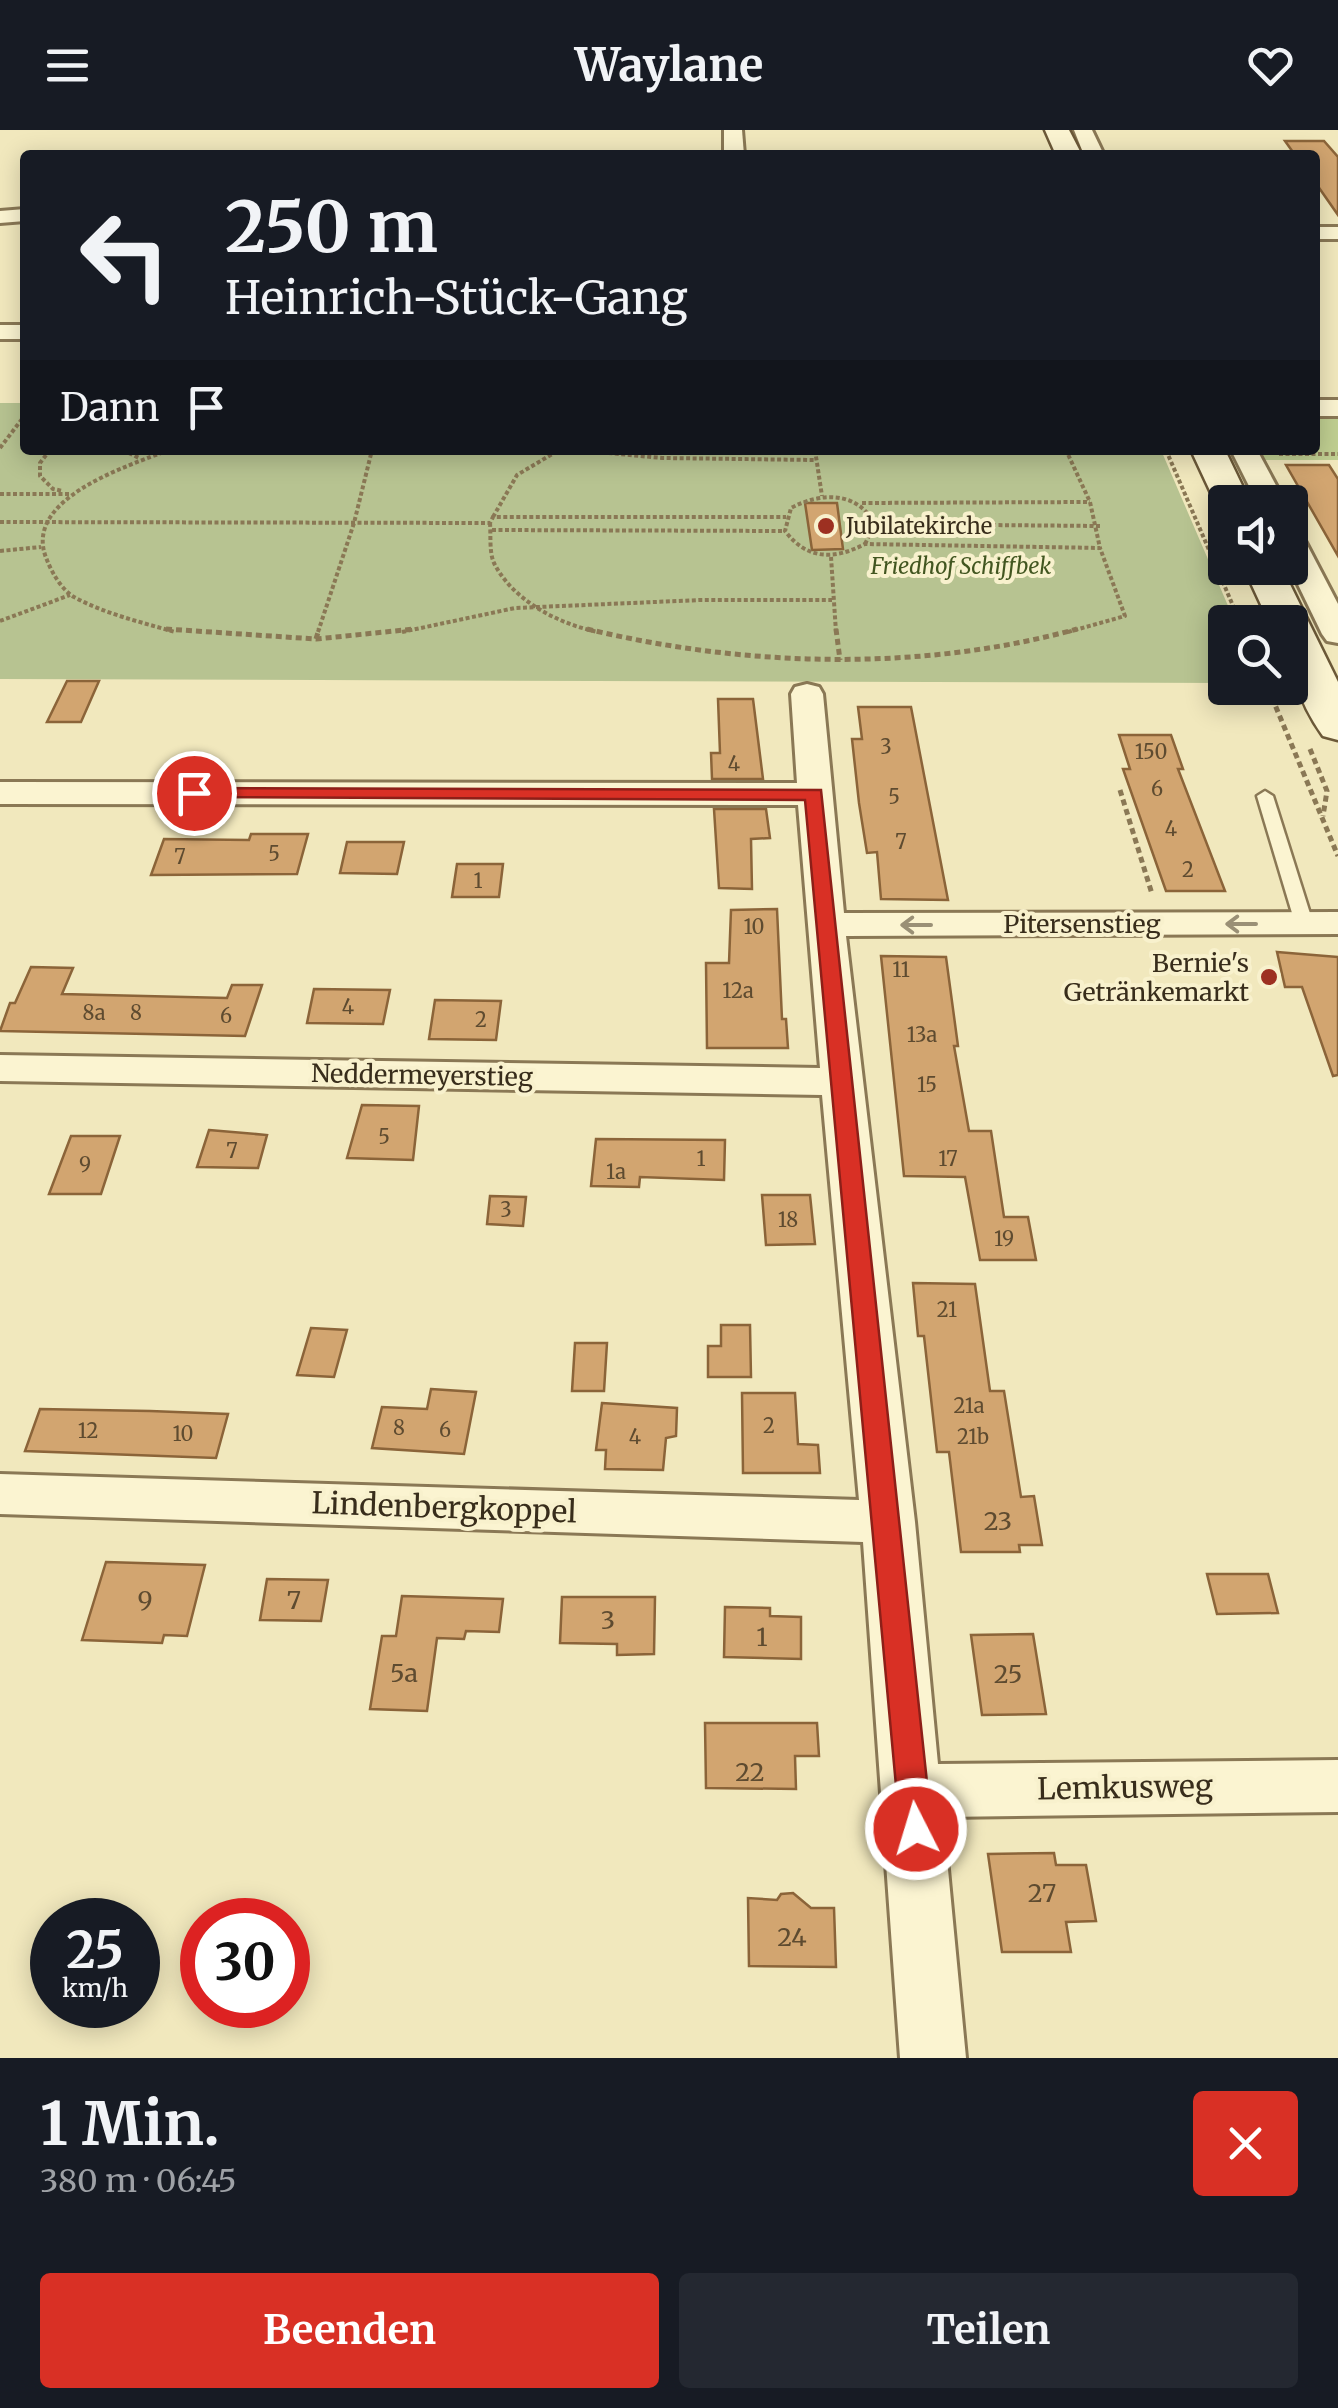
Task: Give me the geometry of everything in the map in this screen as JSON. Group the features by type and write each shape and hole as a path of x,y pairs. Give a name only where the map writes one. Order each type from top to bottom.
{"main road":[{"path":"1210,455 1224,485"},
{"path":"1308,663 1338,728"}],"street":[{"path":"1247,455 1262,485"},
{"path":"1308,558 1338,561"},
{"path":"1305,585 1338,634"},
{"path":"824,677 814,794 888,1522 933,2058"},
{"path":"0,793 814,794"},
{"name":"Pitersenstieg","path":"826,925 1321,924"},
{"name":"Neddermeyerstieg","path":"0,1068 844,1082"},
{"name":"Lindenbergkoppel","path":"0,1494 888,1522"},
{"name":"Lemkusweg","path":"913,1791 1338,1786"}],"lane":[{"path":"1265,796 1321,924"}],"path":[{"path":"0,448 20,422"},
{"path":"46,455 40,463 40,476 53,488 72,494"},
{"path":"132,455 140,459"},
{"path":"153,455 72,494 48,522 40,547 70,596 119,616 177,632 316,639 390,634 534,606 832,600"},
{"path":"316,639 354,522 371,455"},
{"path":"550,455 517,473 506,485 492,523 492,560 534,606 548,617 590,630 669,645 764,656 824,677 1018,644 1125,616 1100,548 1090,502 1068,455"},
{"path":"630,455 816,460"},
{"path":"816,455 822,496"},
{"path":"1168,455 1233,605"},
{"path":"0,494 72,494"},
{"path":"1090,502 860,503 822,496 803,500 791,508 785,531 794,546 810,554 832,557 864,544 1100,548"},
{"path":"860,503 872,514 875,524 864,544"},
{"path":"492,523 786,518"},
{"path":"0,522 492,523 785,531"},
{"path":"875,524 1098,526"},
{"path":"0,552 40,547"},
{"path":"824,677 832,557"},
{"path":"0,621 70,596"},
{"path":"1275,705 1338,856"},
{"path":"1120,790 1162,924"}],"green space":[{"name":"Friedhof Schiffbek","path":"0,403 20,403 20,455 1163,455 1208,559 1208,585 1219,585 1228,605 1208,605 1208,683 0,679"},
{"path":"1320,414 1338,414 1338,460 1265,460 1262,455 1320,455"}],"building":[{"path":"1285,141 1324,141 1338,157 1338,215 1320,189 1320,150 1291,150"},
{"path":"1286,465 1329,465 1338,479 1338,556 1308,504 1308,485 1297,485"},
{"name":"Jubilatekirche","path":"805,503 837,503 843,549 812,550"},
{"path":"67,681 99,681 81,722 47,722"},
{"path":"718,699 753,699 763,779 712,779 711,753 720,753"},
{"path":"858,707 911,707 948,900 881,899 877,852 867,853 859,803 852,739 862,739"},
{"path":"1119,735 1171,735 1183,769 1178,769 1225,891 1166,891 1123,769 1130,769"},
{"path":"714,809 766,809 770,838 751,839 752,889 719,888"},
{"path":"251,834 308,834 297,874 151,875 164,839 249,840"},
{"path":"347,842 404,842 397,874 340,873"},
{"path":"457,864 503,864 499,897 452,897"},
{"path":"777,909 782,1019 786,1019 788,1048 707,1048 706,963 729,963 731,910"},
{"path":"1277,952 1338,957 1338,1075 1333,1076 1302,987 1285,987"},
{"path":"881,956 946,957 958,1046 954,1046 969,1131 991,1131 1004,1217 1028,1217 1036,1260 980,1260 965,1177 904,1176"},
{"path":"31,967 73,968 62,994 227,998 232,985 262,985 245,1036 0,1031 10,1003 15,1003"},
{"path":"314,989 390,990 383,1024 307,1023"},
{"path":"435,1000 501,1001 496,1040 429,1039"},
{"path":"362,1105 419,1106 413,1160 347,1158"},
{"path":"209,1130 267,1135 258,1168 197,1167"},
{"path":"71,1136 120,1136 101,1194 49,1194"},
{"path":"596,1139 725,1140 724,1180 640,1177 639,1187 591,1186"},
{"path":"762,1195 810,1195 815,1244 766,1245"},
{"path":"490,1196 526,1197 523,1226 487,1224"},
{"path":"913,1283 975,1284 990,1391 1004,1391 1021,1497 1034,1496 1042,1545 1019,1545 1020,1552 961,1552 949,1452 937,1452 924,1336 918,1336"},
{"path":"721,1325 750,1325 751,1377 708,1377 708,1346 721,1346"},
{"path":"311,1328 347,1330 334,1377 297,1375"},
{"path":"575,1343 607,1343 604,1391 572,1391"},
{"path":"431,1389 476,1392 464,1454 372,1448 382,1407 427,1409"},
{"path":"742,1393 795,1393 798,1444 818,1445 820,1473 743,1473"},
{"path":"602,1403 677,1408 676,1436 666,1438 663,1470 605,1469 606,1450 596,1450"},
{"path":"40,1409 228,1414 216,1458 25,1451"},
{"path":"106,1562 205,1565 187,1636 164,1635 162,1643 82,1640"},
{"path":"1207,1574 1268,1574 1278,1613 1217,1614"},
{"path":"267,1579 328,1580 321,1621 260,1620"},
{"path":"402,1596 503,1599 499,1632 466,1631 464,1639 437,1638 427,1711 370,1709 382,1636 396,1636"},
{"path":"562,1597 655,1597 654,1654 617,1655 617,1644 560,1643"},
{"path":"725,1607 770,1608 770,1616 801,1617 801,1659 724,1657"},
{"path":"1033,1634 1046,1714 982,1715 971,1635"},
{"path":"705,1723 817,1723 819,1756 795,1756 796,1789 706,1788"},
{"path":"1054,1853 1056,1865 1086,1865 1096,1921 1066,1922 1071,1952 1002,1952 988,1854"},
{"path":"793,1893 811,1908 834,1908 836,1967 749,1966 748,1898 777,1900 781,1894"}],"place":[{"name":"Jubilatekirche","path":"826,526"},
{"name":"Bernie's Getränkemarkt","path":"1269,977"}],"route":[{"path":"194,793 814,794 916,1829"}]}
